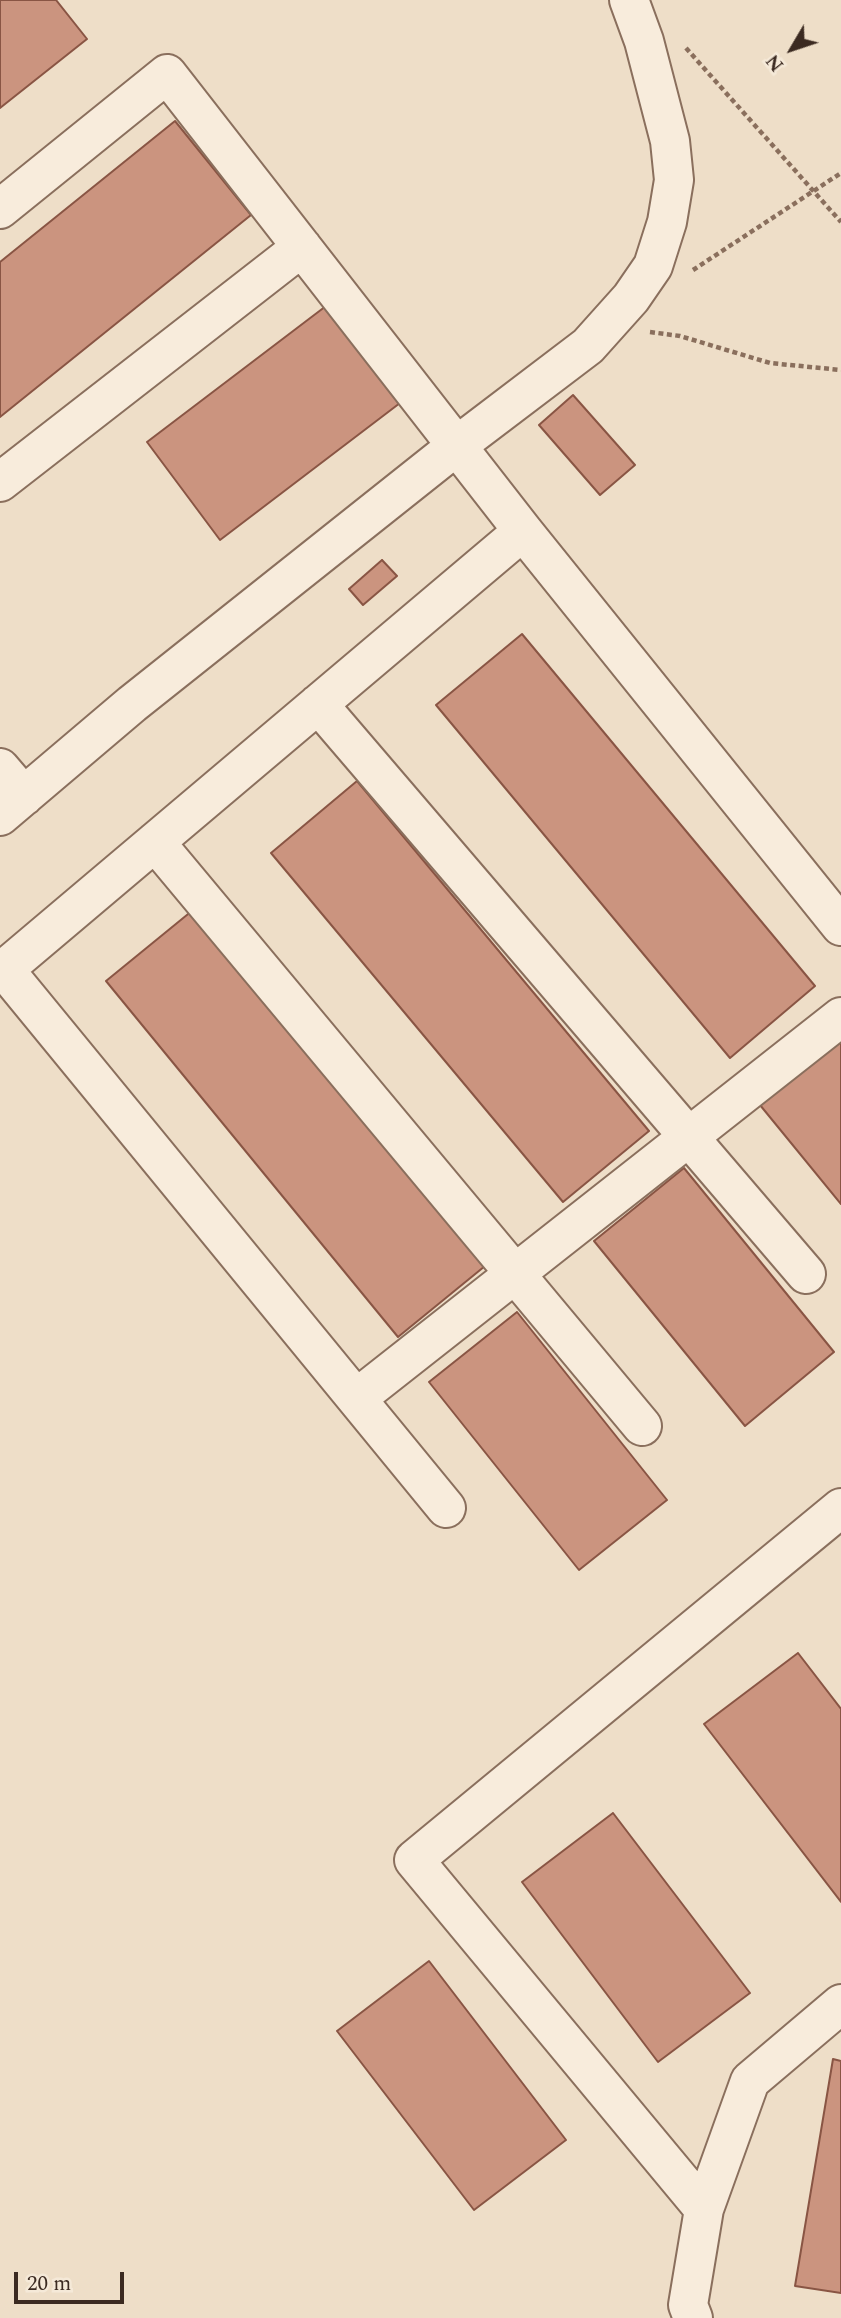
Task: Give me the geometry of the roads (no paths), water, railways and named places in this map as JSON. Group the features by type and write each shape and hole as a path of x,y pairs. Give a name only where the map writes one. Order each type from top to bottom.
{"street":[{"path":"8,793 132,704 459,444 588,346 631,298 653,266 667,222 674,180 670,141 644,41 629,0"},
{"path":"0,209 167,74 459,444 523,531 841,926"},
{"path":"0,482 302,247"},
{"path":"446,1508 2,971 523,531"},
{"path":"318,704 806,1274"},
{"path":"155,842 642,1426"},
{"path":"356,1398 841,1017"},
{"path":"704,2208 414,1860 841,1508"},
{"path":"692,2318 688,2305 704,2208 750,2081 841,2004"}]}
